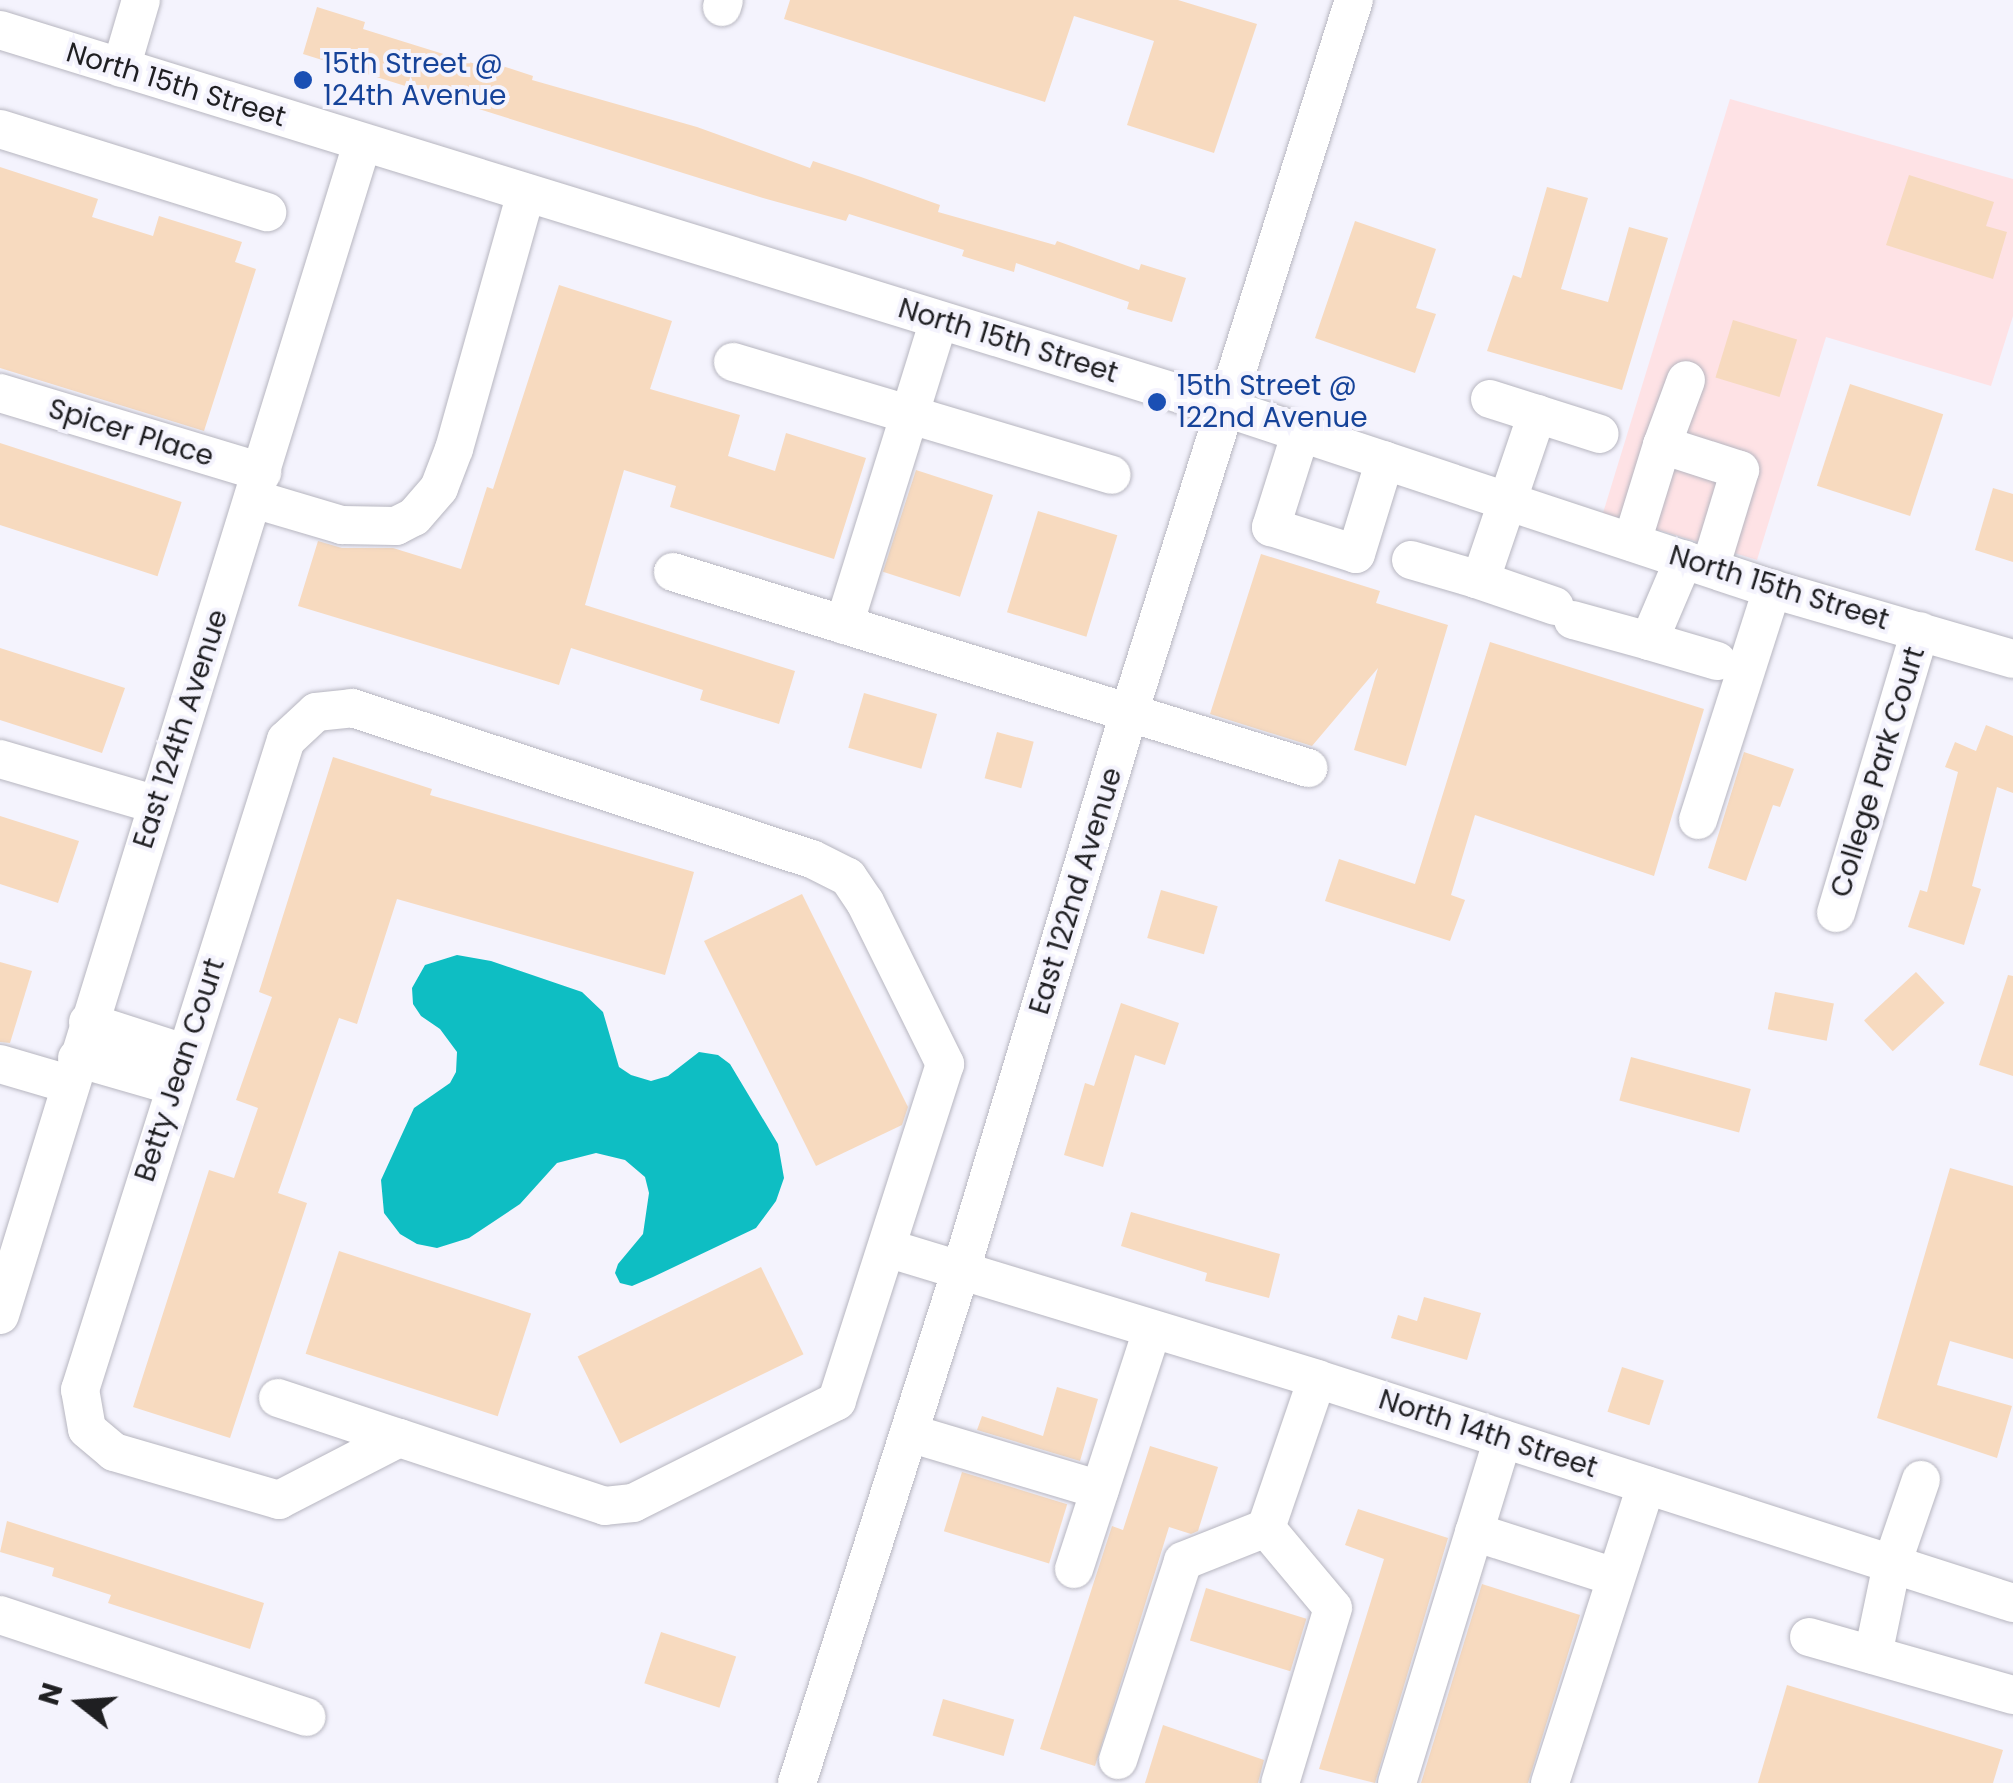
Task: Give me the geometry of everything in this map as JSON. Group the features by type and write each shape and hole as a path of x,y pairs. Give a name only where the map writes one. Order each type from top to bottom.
{"street":[{"path":"121,68 141,0"},
{"name":"East 122nd Avenue","path":"797,1783 960,1273 1129,713 1354,0"},
{"name":"North 15th Street","path":"0,30 1301,432 1772,589 2013,659"},
{"path":"0,128 267,212"},
{"name":"East 124th Avenue","path":"0,1315 72,1071 362,144"},
{"name":"Spicer Place","path":"0,394 258,486 342,525 396,526 414,517 439,488 454,449 526,194"},
{"path":"844,625 939,320"},
{"path":"734,362 1110,476"},
{"path":"1632,542 1686,380"},
{"path":"1490,399 1600,434"},
{"path":"1476,579 1485,567 1537,414"},
{"path":"1301,432 1272,528 1356,554 1385,460"},
{"path":"1649,641 1697,564 1740,470 1662,445"},
{"path":"1412,560 1717,661"},
{"path":"673,572 1308,768"},
{"path":"1698,820 1772,589"},
{"name":"College Park Court","path":"1836,913 1920,631"},
{"name":"Betty Jean Court","path":"352,708 812,859 848,877 865,902 946,1064 887,1248 838,1400 632,1502 604,1506 398,1438 278,1500 114,1452 87,1430 80,1390 179,1070 286,740 316,712 352,708"},
{"path":"0,759 157,806"},
{"path":"88,1022 179,1070"},
{"path":"0,1064 72,1071 179,1070"},
{"path":"887,1248 960,1273"},
{"name":"North 14th Street","path":"960,1273 1317,1379 2013,1603"},
{"path":"1074,1569 1152,1330"},
{"path":"1118,1760 1183,1561 1266,1528 1317,1379"},
{"path":"278,1398 398,1438"},
{"path":"909,1432 1100,1490"},
{"path":"1397,1783 1503,1439"},
{"path":"1872,1655 1892,1564 1920,1480"},
{"path":"1550,1783 1646,1485"},
{"path":"1266,1528 1333,1608 1280,1783"},
{"path":"1474,1532 1616,1577"},
{"path":"0,1615 306,1717"},
{"path":"1809,1636 2013,1695"}],"shaded area":[{"path":"1730,99 2013,179 2013,316 1991,386 1826,337 1757,560 1603,513"}],"water":[{"path":"457,955 491,961 582,992 603,1012 619,1067 631,1075 651,1081 668,1076 699,1052 718,1055 730,1064 778,1144 784,1178 776,1201 756,1228 632,1286 620,1283 615,1273 643,1234 649,1193 645,1177 625,1160 596,1153 557,1163 520,1204 469,1238 437,1248 417,1244 400,1234 384,1213 381,1180 414,1108 450,1083 456,1072 457,1052 440,1029 421,1016 413,1004 412,988 425,965"}],"building":[{"path":"790,0 1178,0 1257,24 1214,153 1127,125 1154,41 1074,16 1045,102 784,19"},
{"path":"317,7 365,22 363,29 482,66 484,60 533,76 532,80 697,127 810,168 813,161 940,205 938,212 1055,245 1057,241 1139,270 1141,264 1186,278 1172,322 1127,309 1129,302 1016,263 1014,272 962,256 964,250 849,214 846,221 763,198 303,54"},
{"path":"0,167 98,199 92,217 153,236 159,216 242,242 235,262 256,269 204,431 0,368"},
{"path":"1909,175 1994,202 1986,226 2007,232 1993,279 1886,245"},
{"path":"1547,187 1588,198 1561,289 1608,302 1629,227 1668,238 1622,390 1487,351 1513,275 1521,278"},
{"path":"1355,221 1436,249 1416,308 1436,314 1415,373 1315,338"},
{"path":"559,285 672,321 650,389 740,415 728,456 775,471 786,433 866,458 834,559 670,507 676,486 624,470 585,605 795,671 779,724 700,700 703,690 571,648 559,685 298,606 318,541 342,548 393,548 461,569 487,487 493,489"},
{"path":"1733,320 1797,340 1780,397 1715,377"},
{"path":"1850,384 1943,414 1910,516 1817,486"},
{"path":"0,443 182,502 158,576 0,525"},
{"path":"916,470 993,495 960,597 883,572"},
{"path":"1993,488 2013,494 2013,562 1975,550"},
{"path":"1038,511 1117,535 1086,637 1007,612"},
{"path":"1261,554 1380,591 1376,603 1448,625 1406,766 1354,750 1378,668 1312,746 1210,714"},
{"path":"1490,642 1704,709 1654,876 1475,815 1451,895 1465,900 1450,941 1325,901 1339,859 1415,884"},
{"path":"0,648 125,688 102,753 0,720"},
{"path":"864,693 937,714 921,769 848,748"},
{"path":"1986,725 2013,736 2013,793 1997,787 1972,886 1981,889 1964,945 1908,927 1920,890 1927,892 1958,772 1945,767 1955,742 1976,751"},
{"path":"997,732 1034,742 1021,788 985,778"},
{"path":"1744,752 1794,769 1780,807 1773,805 1746,881 1708,868"},
{"path":"333,757 432,789 430,795 694,872 665,975 397,899 357,1024 339,1018 278,1193 307,1203 230,1438 133,1407 209,1170 234,1178 258,1108 236,1100 272,997 259,992"},
{"path":"0,816 79,841 58,903 0,884"},
{"path":"1161,890 1218,906 1204,954 1147,938"},
{"path":"802,894 908,1107 902,1125 816,1166 704,941"},
{"path":"0,962 32,971 10,1043 0,1042"},
{"path":"1916,972 1945,1003 1893,1051 1864,1020"},
{"path":"2008,975 2013,976 2013,1076 1979,1065"},
{"path":"1775,992 1834,1003 1827,1041 1768,1029"},
{"path":"1121,1003 1179,1023 1165,1065 1135,1055 1103,1167 1064,1155 1085,1083 1094,1086"},
{"path":"1631,1057 1751,1089 1739,1133 1619,1100"},
{"path":"1950,1168 2013,1186 2013,1359 1950,1341 1937,1385 2012,1406 1997,1458 1877,1418"},
{"path":"1131,1212 1280,1254 1269,1298 1205,1281 1207,1273 1121,1246"},
{"path":"339,1251 531,1313 498,1416 306,1354"},
{"path":"761,1267 804,1354 620,1444 578,1356"},
{"path":"1424,1297 1481,1313 1467,1360 1391,1338 1398,1315 1417,1321"},
{"path":"1622,1367 1664,1381 1649,1425 1607,1412"},
{"path":"1057,1387 1098,1399 1080,1461 977,1430 982,1416 1043,1436"},
{"path":"1150,1446 1218,1467 1198,1531 1191,1534 1169,1527 1095,1766 1040,1749 1112,1526 1123,1530"},
{"path":"962,1472 1067,1504 1049,1563 944,1531"},
{"path":"1358,1509 1448,1538 1375,1783 1319,1769 1384,1559 1345,1545"},
{"path":"7,1521 264,1603 250,1649 108,1603 111,1595 52,1576 54,1568 0,1552"},
{"path":"1482,1584 1580,1615 1528,1783 1421,1783"},
{"path":"1206,1588 1306,1619 1290,1671 1190,1641"},
{"path":"661,1632 736,1656 719,1708 644,1683"},
{"path":"1787,1685 2003,1750 1993,1783 1758,1783"},
{"path":"943,1699 1014,1719 1004,1756 933,1736"},
{"path":"1163,1725 1264,1760 1258,1783 1145,1783"}],"place":[{"name":"15th Street @ 124th Avenue","path":"303,80"},
{"name":"15th Street @ 122nd Avenue","path":"1157,402"}]}
